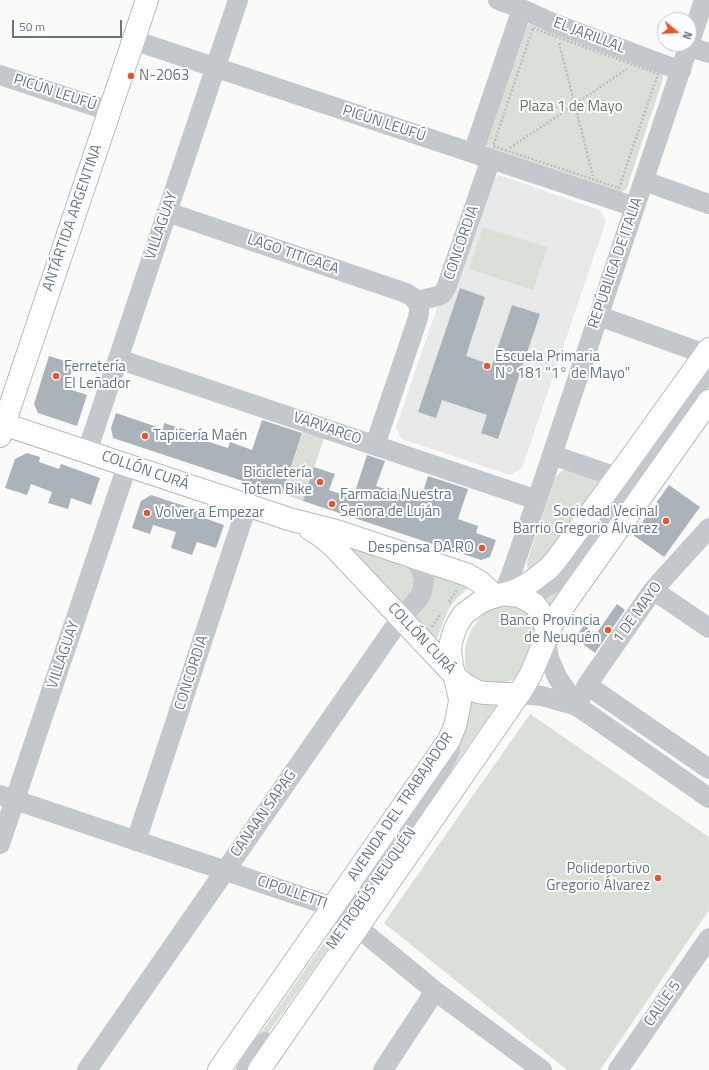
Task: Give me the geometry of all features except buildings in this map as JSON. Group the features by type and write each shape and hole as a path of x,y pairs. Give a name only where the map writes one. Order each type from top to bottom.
{"main road":[{"name":"ANTÁRTIDA ARGENTINA","path":"1,428 147,0"},
{"name":"AVENIDA DEL TRABAJADOR","path":"259,1070 453,733 459,709 459,694 450,651 451,642 458,623 464,614 471,608 483,601 505,594 539,577 552,565 625,473 708,358"},
{"name":"AVENIDA DEL TRABAJADOR","path":"219,1070 346,917 505,715 526,684 536,664 547,635 562,608 709,401"},
{"name":"COLLÓN CURÁ","path":"1,428 86,452 247,506 331,530 474,578 486,586 505,594 519,596 534,604 543,617 547,635"},
{"name":"COLLÓN CURÁ","path":"289,519 314,531 328,541 464,684 478,692 519,694"}],"street":[{"name":"VILLAGUAY","path":"86,452 238,0"},
{"name":"EL JARILLAL","path":"498,0 553,23 681,70"},
{"name":"REPÚBLICA DE ITALIA","path":"697,22 704,0"},
{"name":"CONCORDIA","path":"417,302 442,294 446,288 490,154 522,9"},
{"name":"PICÚN LEUFÚ","path":"133,40 216,68 490,154 635,207"},
{"path":"697,50 709,54"},
{"name":"REPÚBLICA DE ITALIA","path":"505,594 687,52"},
{"name":"PICÚN LEUFÚ","path":"0,75 109,111"},
{"path":"644,181 709,204"},
{"name":"LAGO TITICACA","path":"167,212 406,293 417,302"},
{"path":"375,445 418,318 419,312 417,302"},
{"path":"505,594 540,590 555,582 568,570 708,358 598,316"},
{"name":"VARVARCO","path":"118,359 537,500"},
{"path":"562,608 571,584 579,569 709,384"},
{"path":"552,455 625,473"},
{"name":"VILLAGUAY","path":"0,844 8,797 128,466"},
{"path":"625,473 566,566 558,574 545,580 566,559 625,473"},
{"name":"CONCORDIA","path":"136,841 247,506"},
{"name":"1 DE MAYO","path":"577,706 587,685 653,590 709,528"},
{"name":"CANAAN SAPAG","path":"87,1070 401,618 418,599 423,585 423,573 412,557"},
{"path":"653,590 709,628"},
{"name":"COLLÓN CURÁ","path":"547,635 549,658 557,677 577,706"},
{"path":"587,685 709,770"},
{"name":"COLLÓN CURÁ","path":"519,694 542,696 577,706 709,798"},
{"name":"CIPOLLETTI","path":"8,797 225,870 346,917 434,990 542,1070"},
{"name":"METROBÚS NEUQUÉN","path":"232,1070 346,917"},
{"name":"METROBÚS NEUQUÉN","path":"246,1070 346,917"},
{"name":"CALLE 5","path":"618,1070 709,938"},
{"path":"383,1070 434,990"}],"path":[{"path":"533,28 658,74 619,188 594,180 490,154 533,28"},
{"path":"557,37 594,180"},
{"path":"490,154 574,104 633,65"}],"shaded area":[{"name":"Escuela Primaria N° 181 \"1° de Mayo\"","path":"499,175 600,210 606,221 522,468 510,475 401,439 396,427 438,305 487,186"}],"green space":[{"name":"Plaza 1 de Mayo","path":"531,22 662,72 663,79 627,188 621,193 487,148 486,145 525,26"},
{"path":"483,227 547,247 533,290 469,269"},
{"path":"303,431 324,438 303,501 282,494"},
{"path":"567,469 598,480 599,483 546,565 530,571 527,567 527,562 555,478 560,472"},
{"path":"332,537 409,564 419,578 403,605"},
{"path":"427,573 468,586 467,589 449,608 438,636 434,640 412,615"},
{"path":"566,583 550,608 542,598"},
{"path":"501,605 524,607 534,621 537,640 517,677 500,685 486,685 468,674 465,665 465,650 467,640 472,629 480,618 490,609"},
{"path":"467,698 496,704 496,706 357,906"},
{"path":"530,714 709,837 709,910 600,1070 567,1070 384,923"},
{"path":"336,926 340,928 340,932 242,1070 235,1070 334,928"}],"place":[{"name":"N-2063","path":"131,76"},
{"name":"Escuela Primaria N° 181 \"1° de Mayo\"","path":"487,366"},
{"name":"Ferretería El Leñador","path":"56,376"},
{"name":"Tapicería Maén","path":"145,436"},
{"name":"Bicicletería Totem Bike","path":"320,482"},
{"name":"Farmacia Nuestra Señora de Luján","path":"332,504"},
{"name":"Volver a Empezar","path":"147,513"},
{"name":"Sociedad Vecinal Barrio Gregorio Álvarez","path":"666,521"},
{"name":"Despensa DA.RO","path":"482,548"},
{"name":"Banco Provincia de Neuquén","path":"608,630"},
{"name":"Polideportivo Gregorio Álvarez","path":"658,878"}]}
